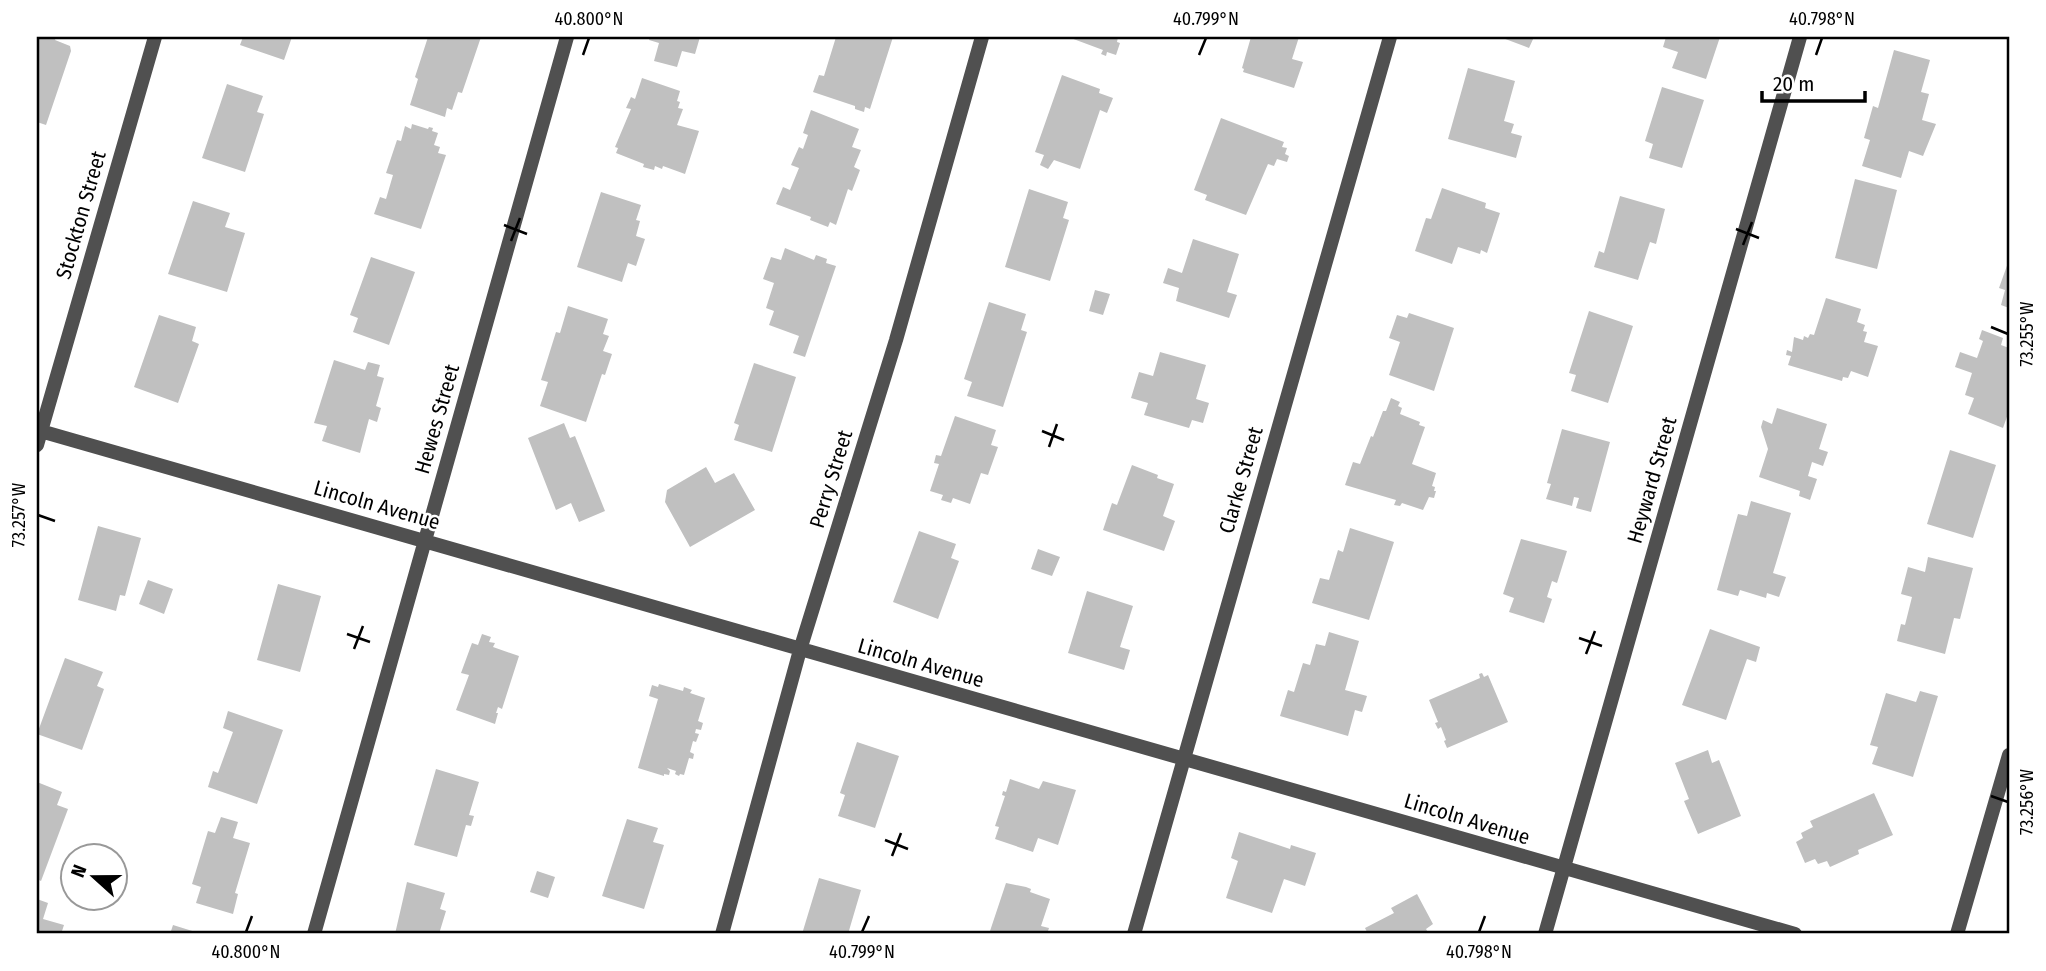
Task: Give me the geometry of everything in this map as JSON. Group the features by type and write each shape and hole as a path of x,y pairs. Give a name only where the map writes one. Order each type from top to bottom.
{"street":[{"name":"Stockton Street","path":"38,435 155,37"},
{"name":"Hewes Street","path":"314,934 567,37"},
{"name":"Perry Street","path":"722,934 800,650 896,340 982,37"},
{"name":"Clarke Street","path":"1134,934 1390,37"},
{"name":"Heyward Street","path":"1545,934 1800,37"},
{"name":"Lincoln Avenue","path":"38,435 578,583 800,650 1795,934"},
{"path":"1957,934 2009,755"}],"building":[{"path":"39,37 56,37 55,40 70,46 71,51 46,125 37,122"},
{"path":"243,37 292,37 284,60 240,45"},
{"path":"428,37 481,37 462,93 458,92 452,110 447,108 445,117 410,105 418,79 415,77"},
{"path":"650,37 700,37 695,54 682,51 677,67 654,61 659,43 649,40"},
{"path":"836,37 893,37 870,109 865,107 864,112 855,109 855,106 813,92 819,75 824,76"},
{"path":"1068,37 1118,37 1117,42 1120,43 1116,55 1107,52 1106,56 1101,54 1103,50"},
{"path":"1251,37 1299,37 1292,59 1303,62 1294,88 1243,72"},
{"path":"1500,37 1534,37 1529,48"},
{"path":"1666,37 1720,37 1706,79 1672,68 1678,52 1663,47"},
{"path":"1894,50 1930,60 1921,92 1929,94 1922,120 1936,124 1923,156 1909,151 1901,178 1862,166 1870,140 1864,138 1873,106 1878,108"},
{"path":"1468,68 1515,81 1504,121 1514,124 1511,133 1522,136 1516,158 1448,139"},
{"path":"1062,75 1100,89 1099,93 1113,98 1107,113 1100,110 1080,169 1054,160 1048,169 1040,165 1044,155 1035,152"},
{"path":"642,78 680,91 678,108 683,109 677,125 699,131 685,174 663,166 662,169 655,166 654,170 643,167 644,164 616,153 618,148 615,147 631,109 626,108 631,97 635,99"},
{"path":"227,84 263,96 257,112 264,114 245,172 202,158"},
{"path":"1662,87 1704,100 1682,168 1649,158 1653,144 1645,141"},
{"path":"811,110 859,129 852,147 861,150 854,167 860,170 852,191 848,189 836,225 830,222 828,227 810,220 811,217 776,204 783,187 790,190 799,168 791,165 799,147 803,149 808,135 803,133"},
{"path":"1221,118 1284,142 1282,147 1287,148 1287,162 1277,159 1274,166 1268,164 1246,215 1205,200 1207,195 1194,190"},
{"path":"412,124 433,128 432,131 438,133 434,145 440,147 438,153 446,155 421,229 374,214 380,197 386,199 393,175 386,173 397,140 401,141 405,126 411,129"},
{"path":"1855,179 1897,190 1877,269 1835,258"},
{"path":"1442,188 1486,203 1485,208 1500,213 1487,253 1481,250 1480,254 1458,247 1452,264 1415,251 1426,218 1431,219"},
{"path":"1029,189 1068,202 1063,218 1069,220 1050,281 1005,267"},
{"path":"601,192 641,205 636,220 640,221 636,236 645,239 636,266 628,263 622,282 577,267"},
{"path":"1620,196 1665,209 1656,244 1650,242 1638,280 1594,267 1599,251 1604,253"},
{"path":"193,201 230,213 225,227 245,233 227,292 168,274"},
{"path":"1193,239 1239,254 1227,292 1237,295 1229,318 1176,301 1179,288 1163,283 1168,268 1182,273"},
{"path":"785,248 814,260 816,255 827,259 826,263 836,266 805,357 793,353 799,336 769,325 774,311 766,308 774,283 763,279 771,257 781,260"},
{"path":"371,257 415,272 389,345 353,332 358,318 350,315"},
{"path":"2009,260 2009,308 2001,305 2005,290 1999,288"},
{"path":"1095,290 1110,294 1103,315 1089,311"},
{"path":"1826,298 1861,309 1857,322 1865,325 1863,331 1867,332 1864,342 1878,346 1868,377 1851,371 1848,378 1843,377 1842,381 1788,365 1791,356 1786,355 1787,350 1792,352 1794,337 1803,340 1804,336 1808,338 1810,334 1814,335"},
{"path":"989,302 1026,314 1021,330 1027,332 1003,407 967,396 972,382 964,379"},
{"path":"568,306 608,319 603,334 609,336 603,351 612,354 605,375 602,374 586,422 540,406 548,382 541,380 556,332 560,333"},
{"path":"1589,311 1633,326 1608,403 1571,391 1576,375 1569,373"},
{"path":"1409,313 1454,328 1434,391 1389,375 1400,342 1389,338 1397,315 1407,318"},
{"path":"159,315 196,327 192,341 199,344 178,403 134,387"},
{"path":"1982,330 2003,338 2001,345 2009,348 2009,411 2003,428 1968,414 1974,398 1965,395 1972,373 1955,367 1960,352 1977,358 1983,341 1979,339"},
{"path":"1160,352 1206,365 1196,399 1209,403 1203,423 1192,420 1189,428 1144,415 1148,403 1131,398 1139,372 1153,376"},
{"path":"334,360 365,370 368,362 380,365 377,376 384,378 376,406 381,408 377,422 369,419 360,453 322,441 327,426 314,423"},
{"path":"754,363 796,377 772,452 734,440 739,425 734,423"},
{"path":"1391,398 1400,402 1400,414 1420,422 1419,425 1425,427 1412,464 1436,473 1432,486 1436,491 1434,498 1429,497 1423,510 1402,503 1400,506 1394,505 1396,500 1345,485 1353,462 1360,464"},
{"path":"1777,408 1827,424 1819,449 1828,452 1823,466 1812,462 1808,476 1817,479 1810,500 1799,496 1800,491 1759,477 1768,449 1761,427 1763,420 1772,424"},
{"path":"955,416 996,430 991,445 998,447 988,475 981,473 970,504 953,498 951,503 941,500 943,495 930,491 939,464 934,463 936,455 941,456"},
{"path":"564,423 570,438 575,436 605,511 579,522 571,503 556,510 528,438"},
{"path":"1562,429 1610,442 1591,512 1576,508 1579,498 1574,497 1572,506 1546,499 1551,484 1547,483"},
{"path":"1950,450 1996,465 1973,538 1927,524"},
{"path":"1132,465 1174,484 1163,516 1175,521 1164,551 1103,530 1112,503 1117,505"},
{"path":"706,467 715,483 734,473 755,510 690,547 665,502 667,490"},
{"path":"1751,501 1791,513 1773,573 1786,577 1779,597 1767,593 1766,598 1740,590 1738,596 1717,590 1738,514 1747,516"},
{"path":"98,526 141,538 125,596 120,595 116,611 78,600"},
{"path":"1350,528 1394,542 1369,620 1312,603 1320,578 1329,580 1338,550 1343,552"},
{"path":"919,531 956,544 951,558 959,561 938,619 893,602"},
{"path":"1521,539 1567,551 1557,583 1552,581 1547,597 1552,599 1544,623 1509,612 1514,598 1503,594"},
{"path":"1038,549 1060,557 1052,576 1031,569"},
{"path":"1928,557 1973,568 1960,619 1954,618 1945,654 1897,641 1901,624 1905,625 1912,597 1901,594 1908,567 1925,572"},
{"path":"148,580 173,589 164,614 139,604"},
{"path":"278,584 321,596 300,672 257,660"},
{"path":"1087,591 1133,606 1120,647 1130,650 1124,670 1068,653"},
{"path":"1710,629 1760,647 1756,662 1747,659 1726,720 1682,705"},
{"path":"1329,632 1359,641 1345,690 1367,696 1362,712 1355,710 1348,736 1280,716 1288,690 1294,692 1303,663 1310,665 1316,644 1325,646"},
{"path":"482,634 491,637 489,642 495,643 493,647 519,656 502,709 498,707 495,724 456,710 469,675 461,673 472,643 478,645"},
{"path":"65,658 103,672 97,686 104,689 82,750 37,734"},
{"path":"1482,673 1484,677 1488,675 1508,722 1447,748 1441,727 1438,729 1435,723 1438,722 1429,700 1480,678 1479,674"},
{"path":"659,684 683,691 684,687 692,690 690,693 705,698 698,721 703,723 701,730 696,729 695,733 699,734 696,742 693,741 690,752 694,754 693,759 689,758 684,775 679,776 675,774 676,771 667,768 669,775 664,776 638,768 658,699 649,696 652,685 658,687"},
{"path":"1920,691 1938,696 1913,777 1872,764 1878,747 1870,745 1886,693 1916,702"},
{"path":"228,711 283,730 257,804 208,787 213,771 218,773 233,732 223,728"},
{"path":"857,742 899,756 875,828 838,816 845,795 840,793"},
{"path":"1708,750 1712,763 1719,760 1741,816 1698,834 1684,801 1689,799 1675,763"},
{"path":"436,769 479,782 469,815 474,816 471,826 466,825 457,857 414,845"},
{"path":"1010,779 1039,789 1043,781 1076,790 1058,845 1038,838 1033,852 995,839 999,827 995,826 1005,796 1002,795 1003,791 1006,792"},
{"path":"37,782 62,792 57,805 68,809 41,881 37,879"},
{"path":"1874,793 1893,835 1858,850 1859,854 1830,867 1827,861 1818,864 1815,859 1805,863 1796,842 1803,838 1801,833 1813,827 1810,821"},
{"path":"221,817 238,822 233,838 250,843 235,893 238,894 233,914 196,903 201,887 192,884 208,831 215,833"},
{"path":"627,819 658,828 653,842 664,845 644,909 602,896"},
{"path":"1239,832 1290,849 1291,845 1316,853 1305,886 1284,879 1272,913 1226,898 1238,861 1231,858"},
{"path":"537,871 555,877 548,898 530,892"},
{"path":"819,878 861,890 848,934 802,934"},
{"path":"407,882 445,893 440,909 446,911 439,934 395,934"},
{"path":"1006,883 1026,887 1031,889 1030,892 1050,899 1041,926 1049,928 1047,934 989,934"},
{"path":"1417,894 1433,924 1426,929 1429,934 1368,934 1365,928 1394,913 1391,908"},
{"path":"37,899 48,903 43,919 64,925 61,934 37,934"},
{"path":"173,925 202,934 170,934"}]}
